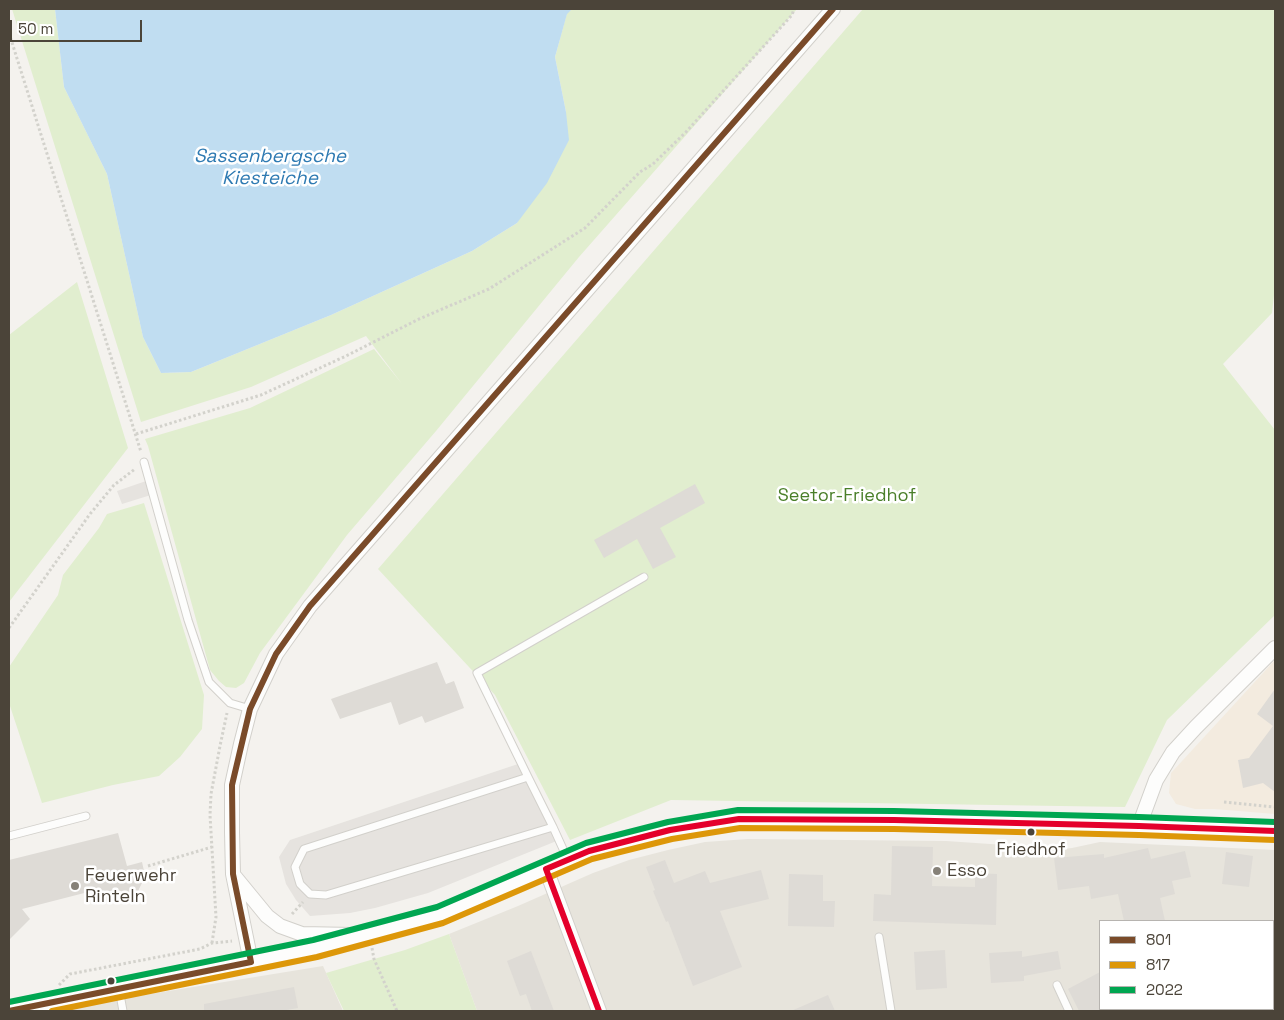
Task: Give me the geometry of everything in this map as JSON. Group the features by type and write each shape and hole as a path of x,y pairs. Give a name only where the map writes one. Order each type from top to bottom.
{"street":[{"path":"251,962 233,874 232,785 250,709 276,654 310,606 833,9"},
{"path":"1139,826 1156,780 1173,752 1196,726 1275,648"},
{"path":"9,1011 316,949 370,935 440,915 589,852 670,830 739,819 894,820 1275,831"},
{"path":"546,869 599,1011"},
{"path":"233,874 267,916 280,926 302,934 370,935"}],"lane":[{"path":"144,462 188,620 209,682 230,703 250,709"},
{"path":"568,860 477,673 644,576"},
{"path":"528,777 304,850 295,867 300,884 310,894 326,895 553,827"},
{"path":"9,836 86,816"},
{"path":"879,937 891,1011"},
{"path":"1057,985 1069,1011"},
{"path":"119,989 123,1011"}],"path":[{"path":"136,434 261,396 420,319 490,289 585,228 640,172 653,164 686,132 792,15 794,9"},
{"path":"9,34 144,462 114,485 90,514 9,628"},
{"path":"1224,802 1275,807"},
{"path":"148,866 212,847"},
{"path":"280,926 310,894"},
{"path":"370,935 374,959 397,1011"},
{"path":"57,986 70,974 200,948 212,943"}],"shaded area":[{"path":"149,480 154,494 122,504 117,491"},
{"path":"1275,660 1275,814 1195,809 1176,804 1169,793 1171,773"},
{"path":"521,763 559,840 428,893 350,913 310,916 296,900 286,884 279,857 290,840"},
{"path":"748,839 946,841 1005,845 1044,851 1100,842 1275,850 1275,1011 477,1011 449,934 593,873 629,860 705,842"},
{"path":"323,966 343,1011 45,1011"}],"green space":[{"path":"12,9 55,9 64,87 107,174 143,337 161,373 191,372 331,315 472,251 517,223 566,112 555,57 567,13 572,9 797,9 579,257 436,431 347,535 260,653 244,683 236,688 226,687 210,670 145,439 250,408 374,349 402,384 366,336 251,387 141,422"},
{"name":"Seetor-Friedhof","path":"863,9 1275,9 1275,286 1272,313 1223,364 1275,430 1275,615 1167,720 1125,807 671,800 570,840 495,695 378,569"},
{"path":"77,282 128,448 9,602 9,335"},
{"path":"144,503 204,695 202,729 180,757 159,776 113,785 42,803 9,703 9,667 58,595 63,575 99,528 107,514"},
{"path":"449,934 477,1011 344,1011 326,973 405,950"}],"water":[{"name":"Sassenbergsche Kiesteiche","path":"55,9 572,9 567,14 555,57 566,112 569,140 547,183 517,223 472,251 331,315 191,372 161,373 143,337 107,174 64,87"}],"building":[{"path":"695,484 705,503 660,528 676,557 653,569 637,539 604,558 594,540"},
{"path":"437,662 446,684 454,681 464,708 425,723 422,716 399,725 391,702 340,719 331,699"},
{"path":"1275,689 1275,792 1263,783 1243,788 1238,760 1249,758 1273,726 1257,714"},
{"name":"Feuerwehr Rinteln","path":"118,833 127,866 142,862 144,871 143,881 138,891 127,897 100,903 96,890 22,909 30,919 9,940 9,860"},
{"path":"892,846 933,847 932,886 975,887 975,873 997,874 996,925 873,921 874,894 891,895"},
{"path":"1148,848 1151,859 1185,851 1191,877 1172,881 1175,894 1160,898 1165,920 1124,920 1118,894 1091,899 1089,886 1058,890 1054,858 1104,854 1104,858"},
{"path":"1226,852 1253,856 1249,887 1222,884"},
{"path":"665,860 674,883 705,871 710,883 761,870 769,899 720,911 742,967 693,986 668,921 666,922 653,891 655,890 646,867"},
{"path":"789,874 823,875 823,901 835,901 834,927 788,926"},
{"path":"945,950 947,988 916,990 914,952"},
{"path":"531,951 554,1011 532,1011 526,994 520,996 507,961"},
{"path":"1022,951 1022,957 1058,951 1061,969 1024,976 1024,981 991,983 989,953"},
{"path":"1099,973 1100,1011 1079,1011 1068,989"},
{"path":"294,987 298,1008 281,1011 204,1011 204,1004"},
{"path":"828,995 835,1011 791,1011"}],"transit line":[{"name":"801","path":"251,962 233,874 232,785 250,709 276,654 310,606 833,9"},
{"name":"2022","path":"9,1002 313,940 437,907 586,843 668,822 738,810 894,811 1275,822"},
{"path":"546,869 589,851 670,830 739,819 894,820 1275,831"},
{"name":"817","path":"52,1011 317,957 443,923 592,859 672,839 740,828 894,829 1275,840"},
{"path":"546,869 599,1011"},
{"name":"801","path":"9,1011 251,962"}],"place":[{"name":"Friedhof","path":"1031,832"},
{"name":"Esso","path":"937,871"},
{"name":"Feuerwehr Rinteln","path":"75,886"}]}
